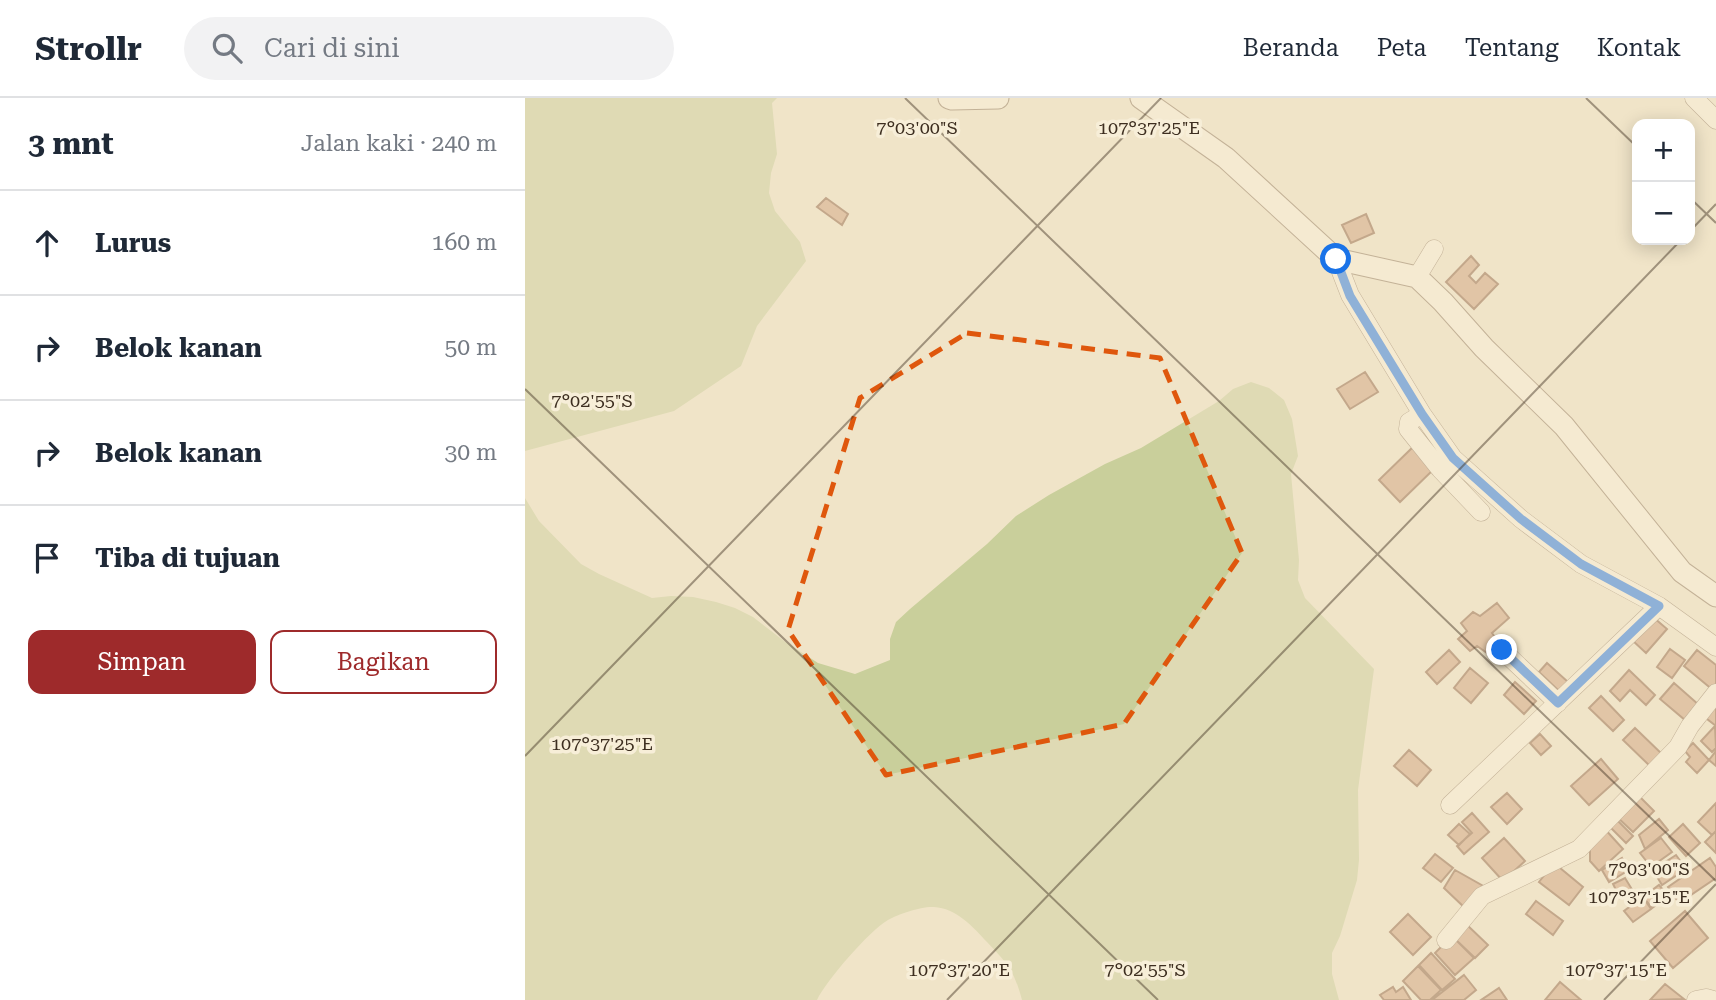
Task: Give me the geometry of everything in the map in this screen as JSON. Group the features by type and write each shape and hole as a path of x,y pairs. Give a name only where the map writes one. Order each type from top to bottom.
{"street":[{"path":"949,98 997,98"},
{"path":"1142,98 1226,159 1336,259 1350,296 1422,414 1409,422 1408,429 1447,463 1581,564 1659,606 1716,647"},
{"path":"1693,98 1716,120"},
{"path":"1417,277 1434,249"},
{"path":"1336,259 1417,277 1483,348 1564,426 1682,572 1716,596"},
{"path":"1447,463 1481,512"},
{"path":"1450,804 1659,606"},
{"path":"1502,650 1558,703"},
{"path":"1446,940 1482,897 1579,849 1678,747 1690,726 1716,693"},
{"path":"1696,1000 1713,1000"}],"highlighted area":[{"path":"967,333 1160,358 1242,553 1124,724 886,775 788,630 860,398"}],"green space":[{"path":"525,98 777,98 772,103 777,154 769,193 775,211 800,242 806,261 757,326 741,366 674,411 525,451"},
{"path":"1251,382 1269,388 1284,400 1292,419 1298,456 1291,474 1299,560 1298,580 1305,598 1374,669 1358,790 1357,880 1332,953 1332,974 1339,1000 1022,1000 1009,968 982,936 957,915 934,907 904,913 880,926 849,957 817,1000 525,1000 525,498 539,521 581,564 599,574 652,598 693,597 735,608 753,617 818,663 855,674 890,660 890,639 896,622 1016,516 1105,464 1141,448 1219,401 1233,389"}],"building":[{"path":"826,198 848,214 842,225 817,207"},
{"path":"1366,214 1374,233 1351,243 1342,225"},
{"path":"1471,256 1479,265 1469,276 1476,283 1485,273 1498,284 1474,309 1446,282"},
{"path":"1365,372 1378,392 1350,409 1337,389"},
{"path":"1414,446 1435,468 1400,502 1379,480"},
{"path":"1497,603 1509,618 1492,633 1499,643 1487,653 1477,646 1470,651 1458,639 1467,631 1461,623 1473,612 1480,616"},
{"path":"1653,617 1667,629 1646,653 1632,640"},
{"path":"1670,649 1685,660 1672,678 1657,667"},
{"path":"1449,650 1460,662 1437,684 1426,672"},
{"path":"1697,650 1716,665 1714,691 1684,666"},
{"path":"1547,663 1568,682 1559,691 1539,672"},
{"path":"1470,668 1488,683 1471,703 1454,688"},
{"path":"1629,670 1655,695 1646,705 1630,690 1620,701 1610,691"},
{"path":"1515,682 1536,701 1524,714 1504,695"},
{"path":"1674,683 1699,705 1685,720 1660,699"},
{"path":"1601,696 1624,720 1613,731 1589,708"},
{"path":"1716,699 1716,726 1702,715"},
{"path":"1715,726 1716,748 1712,752 1701,741"},
{"path":"1635,728 1664,756 1652,768 1623,740"},
{"path":"1540,734 1551,746 1541,755 1530,743"},
{"path":"1693,743 1709,760 1697,773 1686,762 1690,757 1685,751"},
{"path":"1409,750 1431,770 1417,786 1394,766"},
{"path":"1716,751 1716,766 1709,760"},
{"path":"1601,759 1618,779 1589,805 1571,786"},
{"path":"1507,793 1522,809 1507,824 1491,807"},
{"path":"1636,793 1654,811 1633,832 1615,815"},
{"path":"1716,803 1716,831 1712,835 1698,822"},
{"path":"1472,813 1489,832 1464,854 1457,846 1472,833 1462,822"},
{"path":"1613,816 1633,836 1626,843 1606,823"},
{"path":"1659,819 1668,830 1645,849 1639,835"},
{"path":"1459,824 1470,834 1459,845 1448,835"},
{"path":"1683,824 1700,843 1686,856 1669,837"},
{"path":"1603,827 1623,849 1599,871 1590,861 1590,840"},
{"path":"1716,831 1716,853 1705,842"},
{"path":"1504,838 1525,861 1503,881 1482,858"},
{"path":"1661,838 1672,852 1651,867 1640,853"},
{"path":"1435,854 1453,868 1441,882 1423,868"},
{"path":"1676,855 1686,869 1662,885 1653,870"},
{"path":"1622,858 1629,870 1609,882 1602,870"},
{"path":"1710,858 1716,867 1716,878 1679,903 1668,887"},
{"path":"1554,863 1583,887 1569,905 1539,882"},
{"path":"1455,870 1485,887 1465,908 1444,888"},
{"path":"1625,878 1633,891 1620,898 1613,884"},
{"path":"1659,885 1668,896 1652,908 1643,897"},
{"path":"1643,897 1651,909 1633,922 1624,911"},
{"path":"1536,901 1563,921 1553,935 1526,914"},
{"path":"1685,911 1708,938 1673,968 1650,941"},
{"path":"1408,914 1431,937 1413,955 1390,932"},
{"path":"1465,923 1488,945 1475,958 1452,936"},
{"path":"1452,936 1474,958 1455,975 1435,953"},
{"path":"1431,953 1455,979 1442,990 1419,965"},
{"path":"1418,966 1441,990 1430,1000 1421,1000 1403,981"},
{"path":"1464,975 1476,990 1464,1000 1432,1000"},
{"path":"1560,982 1581,1000 1545,1000"},
{"path":"1665,984 1684,999 1650,1000"},
{"path":"1393,987 1396,992 1403,987 1411,1000 1384,1000 1380,995"},
{"path":"1499,988 1507,1000 1481,1000"}],"route":[{"path":"1336,259 1350,296 1422,414 1453,458 1521,519 1581,564 1659,606 1558,703 1502,650"}]}
